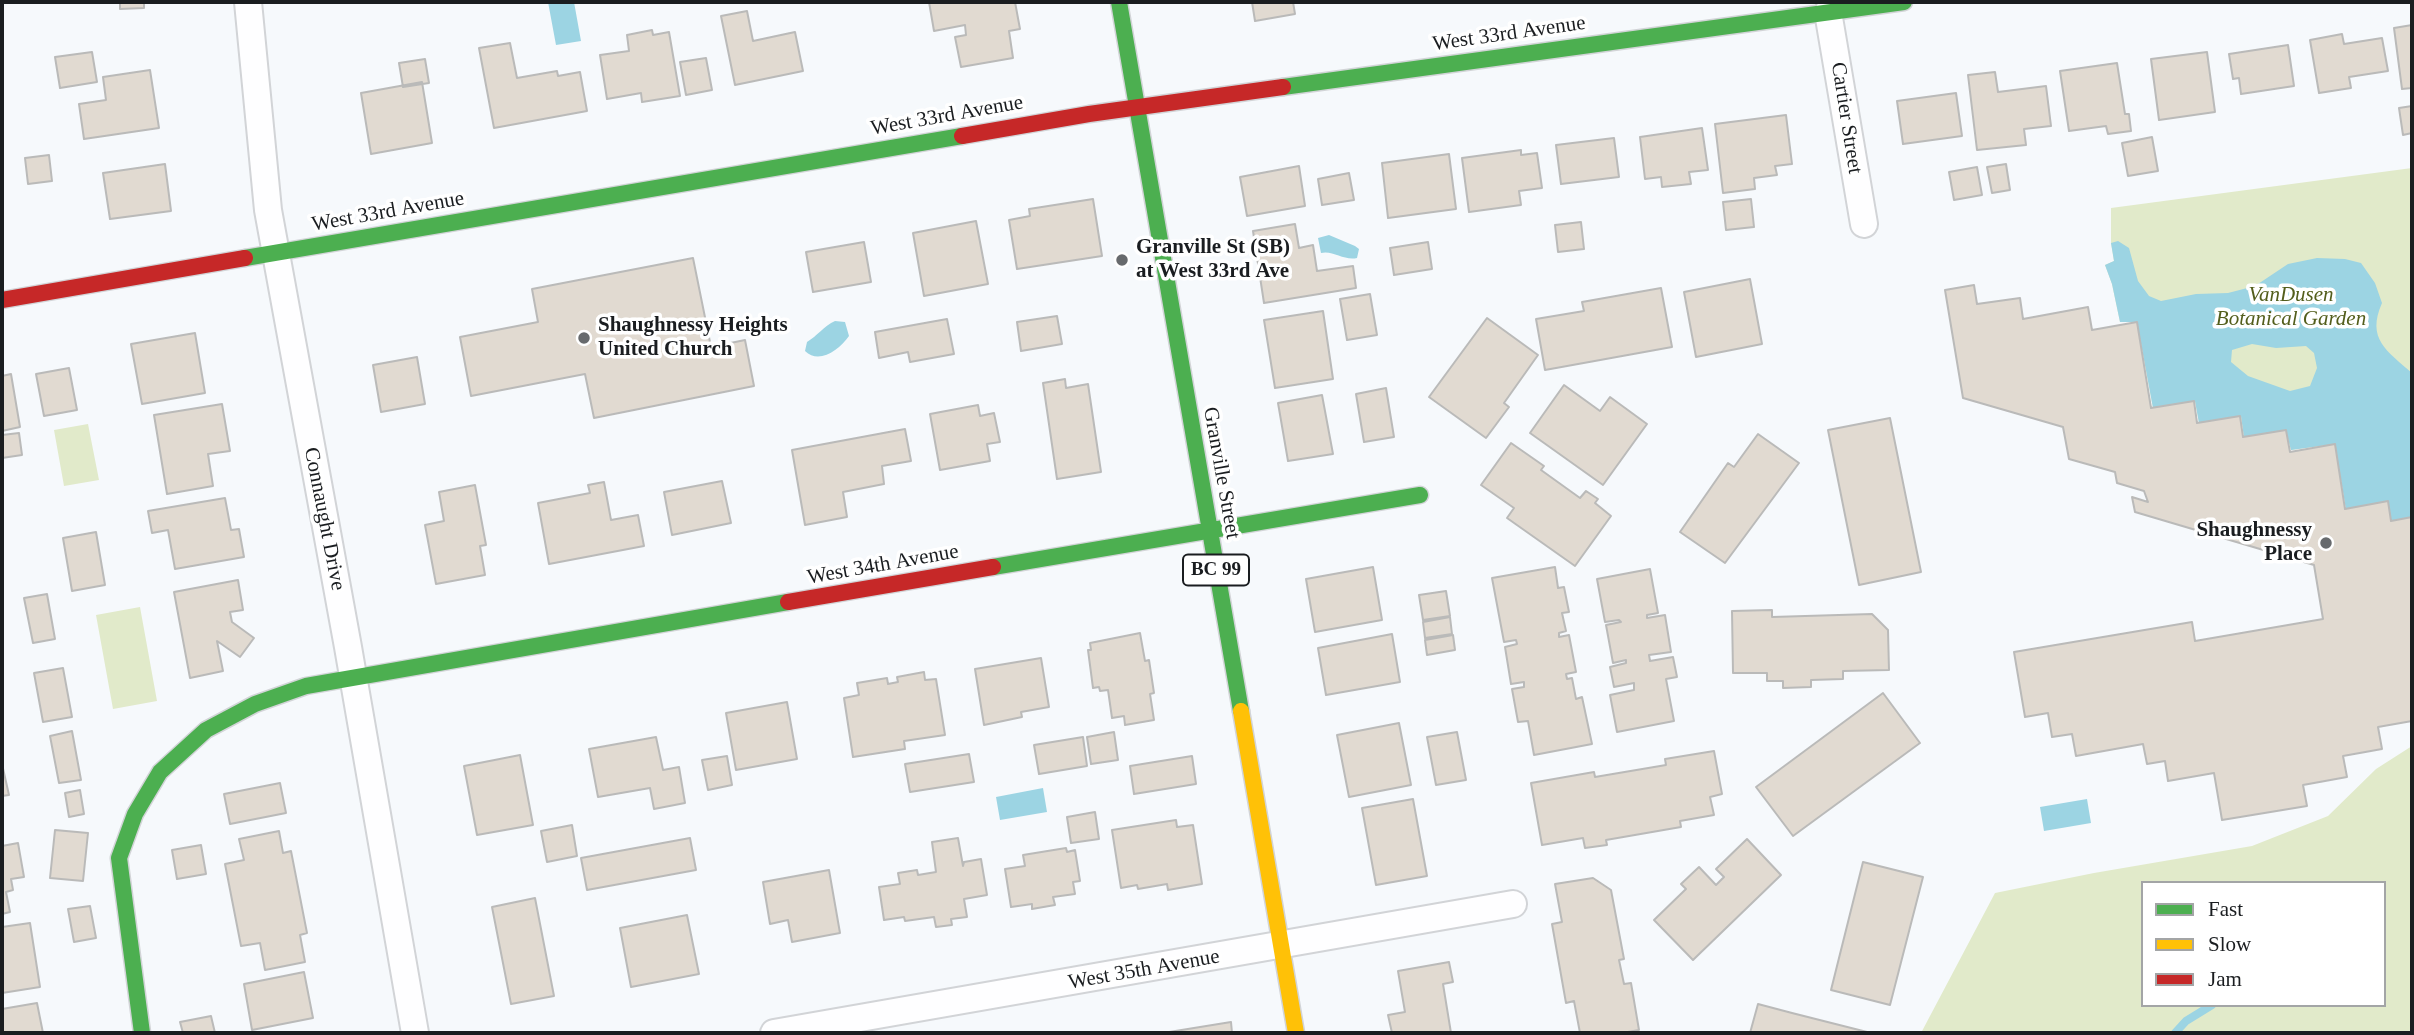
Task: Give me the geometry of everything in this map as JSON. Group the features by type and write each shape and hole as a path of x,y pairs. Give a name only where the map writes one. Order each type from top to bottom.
{"main road":[{"name":"Granville Street","path":"1119,2 1296,1033"},
{"name":"West 33rd Avenue","path":"2,300 1137,107 1904,2"},
{"name":"West 34th Avenue","path":"142,1033 119,858 141,803 160,772 206,730 256,704 306,686 353,677 1420,495"}],"street":[{"name":"Connaught Drive","path":"248,2 268,210 415,1033"},
{"name":"Cartier Street","path":"1828,12 1864,224"},
{"name":"West 35th Avenue","path":"774,1033 1513,904"}],"green space":[{"name":"VanDusen Botanical Garden","path":"2412,168 2412,517 2341,479 2335,444 2291,450 2286,431 2244,437 2241,416 2199,423 2195,401 2153,408 2137,322 2120,322 2105,265 2114,261 2111,208"},
{"path":"88,424 99,480 64,486 54,430"},
{"path":"140,607 157,701 113,709 96,615"},
{"path":"2412,746 2412,1033 1921,1033 1995,893 2252,846 2328,816 2376,769"}],"water":[{"path":"548,2 574,2 581,41 556,45"},
{"path":"1329,235 1359,249 1357,258 1321,253 1318,238"},
{"path":"2118,241 2129,248 2138,281 2149,296 2161,301 2196,294 2228,293 2255,286 2288,264 2317,258 2345,259 2361,263 2375,283 2382,303 2376,326 2378,335 2387,351 2412,373 2412,517 2391,521 2388,502 2346,510 2335,444 2291,450 2286,431 2244,437 2241,416 2199,423 2195,401 2153,408 2137,322 2120,322 2105,265 2114,261 2111,243","holes":["2252,344 2276,348 2306,346 2314,353 2317,368 2310,386 2290,391 2248,376 2231,362 2232,350"]},
{"path":"835,321 845,322 849,336 840,346 828,354 816,357 805,351 807,342"},
{"path":"1043,788 1047,812 1000,820 996,797"},
{"path":"2087,799 2091,823 2044,831 2040,807"}],"building":[{"path":"120,2 144,2 144,8 120,9"},
{"path":"929,2 1015,2 1020,29 1009,31 1013,58 961,67 955,37 966,35 965,25 934,31"},
{"path":"1252,2 1293,2 1295,14 1255,21"},
{"path":"747,11 753,41 795,32 803,71 735,85 721,16"},
{"path":"2412,25 2412,88 2402,89 2394,28"},
{"path":"652,30 653,35 669,32 680,96 642,102 641,93 607,99 600,55 629,51 627,35"},
{"path":"2342,34 2344,44 2382,38 2388,71 2349,77 2351,88 2319,93 2310,40"},
{"path":"510,43 517,78 557,71 558,76 580,72 587,111 494,128 479,48"},
{"path":"2288,45 2294,86 2241,94 2239,78 2233,79 2229,54"},
{"path":"92,52 97,82 60,88 55,57"},
{"path":"2207,52 2215,112 2159,120 2151,59"},
{"path":"706,58 712,90 686,95 680,62"},
{"path":"425,59 429,83 403,87 399,63"},
{"path":"2117,63 2125,114 2129,114 2131,131 2108,134 2106,126 2069,131 2060,71"},
{"path":"150,70 159,128 84,139 79,104 106,100 103,77"},
{"path":"1995,72 1998,92 2046,86 2051,126 2024,129 2026,145 1977,150 1968,75"},
{"path":"422,82 432,143 371,154 361,93"},
{"path":"1956,93 1962,136 1903,144 1897,101"},
{"path":"2412,106 2412,133 2403,135 2399,108"},
{"path":"1786,115 1792,164 1775,166 1777,175 1754,178 1755,189 1723,193 1715,124"},
{"path":"1702,128 1708,170 1689,172 1691,184 1662,187 1661,177 1645,179 1640,137"},
{"path":"2152,137 2158,171 2128,176 2122,143"},
{"path":"1614,138 1619,177 1561,184 1556,145"},
{"path":"1521,150 1521,155 1537,153 1542,188 1519,191 1521,205 1469,212 1462,158"},
{"path":"1449,154 1456,209 1388,218 1382,163"},
{"path":"49,155 52,181 28,184 25,158"},
{"path":"165,164 171,211 110,219 103,173"},
{"path":"2006,164 2010,190 1992,193 1987,167"},
{"path":"1299,166 1305,206 1247,216 1240,177"},
{"path":"1977,167 1982,195 1954,200 1949,172"},
{"path":"1349,173 1354,200 1322,205 1318,179"},
{"path":"1093,199 1102,256 1017,269 1009,220 1030,216 1029,209"},
{"path":"1751,199 1754,227 1726,230 1723,202"},
{"path":"976,221 988,284 924,296 913,233"},
{"path":"1581,222 1584,249 1558,252 1555,225"},
{"path":"1295,224 1299,248 1313,245 1317,271 1353,266 1356,288 1264,303 1253,231"},
{"path":"864,242 871,282 813,292 806,252"},
{"path":"1428,242 1432,269 1394,275 1390,248"},
{"name":"Shaughnessy Heights United Church","path":"693,258 711,347 745,340 754,386 594,418 585,374 471,396 460,337 538,322 532,289"},
{"path":"1750,279 1762,344 1696,357 1684,292"},
{"name":"Shaughnessy Place","path":"1974,285 1977,304 2020,298 2023,319 2088,307 2092,330 2137,322 2151,408 2194,401 2197,423 2240,416 2243,437 2286,430 2290,452 2335,444 2345,509 2388,501 2391,521 2412,517 2412,721 2378,727 2382,749 2343,756 2347,777 2303,785 2307,806 2222,820 2214,773 2168,781 2165,761 2147,764 2143,744 2076,756 2072,734 2052,737 2048,713 2025,717 2014,652 2192,622 2195,641 2323,619 2314,565 2135,512 2132,497 2148,502 2144,491 2117,483 2115,472 2069,459 2063,427 1963,398 1945,290"},
{"path":"1661,288 1672,347 1545,370 1536,319 1584,311 1582,302"},
{"path":"1370,294 1377,335 1347,340 1340,299"},
{"path":"1323,311 1333,379 1275,388 1264,320"},
{"path":"1057,316 1062,344 1021,351 1017,322"},
{"path":"1487,318 1538,355 1504,403 1509,407 1486,438 1429,397"},
{"path":"947,319 954,354 910,362 908,352 879,358 875,332"},
{"path":"195,333 205,393 142,404 131,344"},
{"path":"417,357 425,404 381,412 373,365"},
{"path":"69,368 77,410 44,416 36,374"},
{"path":"11,374 20,427 2,431 2,376"},
{"path":"1065,379 1066,388 1088,384 1101,472 1057,479 1043,383"},
{"path":"1564,385 1600,411 1610,397 1647,424 1603,485 1530,433"},
{"path":"1386,388 1394,437 1364,442 1356,394"},
{"path":"1322,395 1333,454 1288,461 1278,403"},
{"path":"222,404 230,451 208,454 213,486 167,494 154,415"},
{"path":"978,405 980,416 994,413 1000,442 987,444 990,461 940,470 930,414"},
{"path":"1890,418 1921,572 1859,585 1828,430"},
{"path":"905,429 911,461 882,466 884,484 843,492 847,517 805,525 792,450"},
{"path":"19,433 22,455 2,458 2,435"},
{"path":"1758,434 1799,463 1725,563 1680,532 1728,463 1734,467"},
{"path":"1511,443 1544,466 1541,470 1580,498 1586,491 1598,499 1595,503 1611,516 1575,566 1507,518 1514,508 1481,485"},
{"path":"722,481 731,523 672,535 664,492"},
{"path":"604,482 611,520 638,515 644,546 549,564 538,503 590,493 588,485"},
{"path":"475,485 486,545 480,546 485,575 436,584 425,525 444,521 439,492"},
{"path":"225,498 231,530 239,529 244,557 175,569 168,530 152,533 148,511"},
{"path":"96,532 105,585 72,591 63,538"},
{"path":"1373,567 1382,620 1315,632 1306,579"},
{"path":"1555,567 1558,588 1564,587 1569,612 1562,613 1566,631 1559,633 1559,637 1569,635 1576,672 1566,674 1567,679 1572,678 1576,699 1582,697 1592,744 1534,755 1528,721 1518,722 1512,689 1524,687 1524,682 1511,684 1505,647 1517,644 1516,640 1504,642 1492,578"},
{"path":"1650,569 1658,613 1647,615 1647,618 1665,615 1671,652 1649,655 1650,661 1673,657 1677,677 1666,679 1674,721 1617,732 1610,695 1634,690 1634,683 1614,687 1610,667 1626,663 1626,660 1613,663 1606,625 1621,622 1605,622 1597,579"},
{"path":"238,580 243,610 230,612 232,622 254,638 240,657 217,641 223,671 190,678 174,592"},
{"path":"1446,591 1450,616 1423,620 1419,595"},
{"path":"47,594 55,639 33,643 24,598"},
{"path":"1772,610 1772,617 1872,614 1888,630 1889,670 1843,671 1843,679 1811,680 1811,687 1783,688 1783,681 1767,681 1767,673 1733,673 1732,611"},
{"path":"1450,617 1452,634 1425,638 1423,622"},
{"path":"1140,633 1145,661 1149,660 1154,693 1150,694 1154,720 1125,725 1124,716 1112,718 1108,690 1093,688 1088,650 1091,650 1090,643"},
{"path":"1392,634 1400,682 1326,695 1318,648"},
{"path":"1453,635 1455,650 1427,655 1425,640"},
{"path":"1041,658 1049,707 1021,712 1022,717 984,725 975,669"},
{"path":"63,668 72,717 43,722 34,673"},
{"path":"924,672 925,680 936,679 945,735 904,741 905,749 853,757 844,698 859,695 857,683 887,678 888,684 898,682 897,677"},
{"path":"1883,693 1920,743 1793,836 1756,787"},
{"path":"787,702 797,759 736,770 726,713"},
{"path":"1399,723 1411,785 1349,797 1337,735"},
{"path":"72,731 81,780 59,783 50,736"},
{"path":"1114,732 1118,760 1091,764 1087,737"},
{"path":"1457,732 1466,780 1436,785 1427,737"},
{"path":"656,737 663,770 679,767 685,803 654,809 650,788 598,797 589,749"},
{"path":"1083,737 1087,766 1039,774 1034,745"},
{"path":"1714,751 1722,794 1710,797 1714,815 1680,821 1681,827 1606,840 1607,845 1585,848 1583,838 1542,845 1531,783 1594,772 1595,777 1666,765 1665,759"},
{"path":"969,754 974,782 910,792 905,764"},
{"path":"520,755 533,825 477,835 464,766"},
{"path":"727,756 732,785 708,790 702,760"},
{"path":"1192,756 1196,784 1134,794 1130,766"},
{"path":"2,764 9,795 2,796"},
{"path":"280,783 286,813 230,824 224,794"},
{"path":"80,790 84,814 69,817 65,793"},
{"path":"1413,799 1427,876 1376,885 1362,808"},
{"path":"1095,812 1099,839 1071,843 1067,817"},
{"path":"1176,820 1177,827 1193,825 1202,884 1168,890 1167,884 1138,889 1137,885 1121,888 1112,830"},
{"path":"572,825 577,856 547,862 541,831"},
{"path":"55,830 88,833 83,881 50,878"},
{"path":"279,831 283,853 291,851 307,933 300,935 305,962 265,970 260,943 241,946 225,864 244,860 239,839"},
{"path":"690,838 696,870 587,890 581,858"},
{"path":"958,838 963,866 964,862 981,859 987,895 964,899 967,917 951,919 952,925 936,927 934,917 905,921 904,917 884,920 879,887 900,884 898,873 917,870 918,875 936,872 932,842"},
{"path":"1747,839 1781,875 1693,960 1654,920 1686,889 1681,884 1699,867 1716,885 1724,877 1716,869"},
{"path":"18,843 24,877 11,879 13,890 6,892 10,912 2,914 2,846"},
{"path":"201,845 206,874 177,879 172,850"},
{"path":"1066,848 1067,852 1075,850 1080,881 1073,882 1075,894 1053,897 1055,905 1032,909 1032,904 1011,907 1005,869 1025,866 1023,855"},
{"path":"1863,862 1923,877 1890,1005 1831,990"},
{"path":"829,870 840,933 792,942 788,920 770,924 763,882"},
{"path":"1593,878 1611,890 1624,959 1619,960 1624,984 1631,983 1639,1030 1622,1033 1580,1033 1574,1001 1566,1003 1552,924 1562,922 1555,884"},
{"path":"535,898 554,996 511,1004 492,907"},
{"path":"90,906 96,938 74,942 68,909"},
{"path":"687,915 699,974 631,987 620,928"},
{"path":"30,923 40,987 2,993 2,927"},
{"path":"1449,962 1453,982 1443,984 1451,1033 1392,1033 1388,1015 1405,1012 1398,971"},
{"path":"304,972 313,1018 252,1030 244,984"},
{"path":"37,1003 43,1033 2,1033 2,1009"},
{"path":"1758,1004 1792,1013 1871,1033 1750,1033"},
{"path":"211,1016 215,1033 183,1033 180,1022"},
{"path":"1231,1022 1232,1033 1163,1033"}],"waterway":[{"path":"2175,1033 2186,1021 2209,1007"}],"traffic: fast":[{"path":"1119,2 1241,711"},
{"path":"1283,87 1904,2"},
{"path":"245,258 962,136"},
{"path":"993,567 1420,495"},
{"path":"142,1033 119,858 135,814 160,772 206,730 255,704 306,686 788,602"}],"traffic: slow":[{"path":"1241,711 1296,1033"}],"traffic: jam":[{"path":"962,136 1089,114 1283,87"},
{"path":"2,300 245,258"},
{"path":"788,602 993,567"}],"place":[{"name":"Granville St (SB) at West 33rd Ave","path":"1122,260"},
{"name":"Shaughnessy Heights United Church","path":"584,338"},
{"name":"Shaughnessy Place","path":"2326,543"}]}
